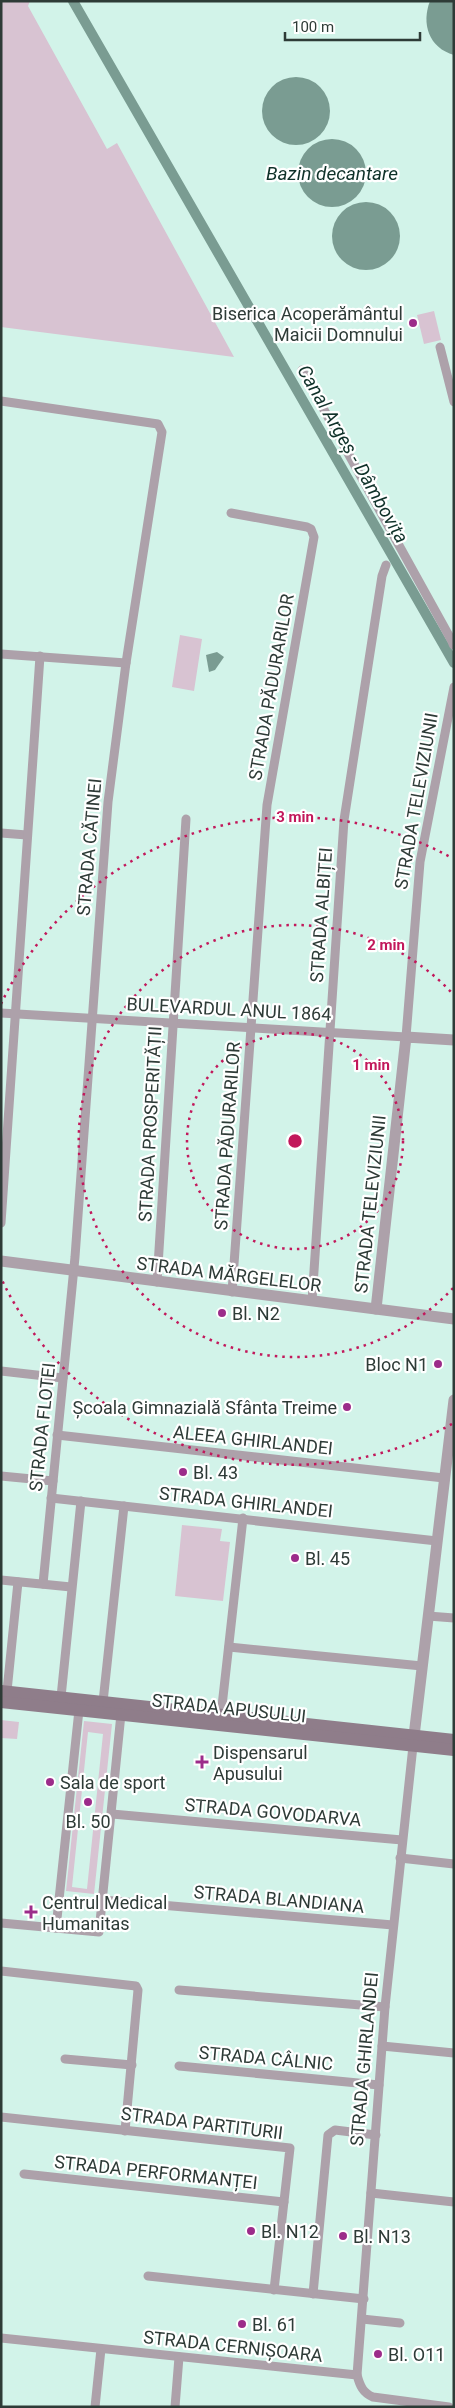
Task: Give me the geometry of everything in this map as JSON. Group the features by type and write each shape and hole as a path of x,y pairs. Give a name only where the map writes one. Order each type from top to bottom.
{"main road":[{"name":"STRADA APUSULUI","path":"3,1694 61,1697 103,1707 413,1741 454,1750"},
{"name":"STRADA APUSULUI","path":"3,1694 79,1710 103,1707"},
{"name":"STRADA APUSULUI","path":"413,1741 454,1740"}],"street":[{"path":"440,347 454,402"},
{"path":"302,370 454,643"},
{"name":"STRADA CĂTINEI","path":"1,401 158,424 162,432 126,663 108,802 94,1018 73,1272"},
{"name":"STRADA PĂDURARILOR","path":"231,513 307,527 311,529 314,537 268,805 232,1292"},
{"name":"STRADA ALBIȚEI","path":"312,1301 344,820 377,605 386,565"},
{"path":"1,654 126,663"},
{"path":"1,1223 40,656"},
{"name":"STRADA TELEVIZIUNII","path":"376,1309 406,1037 420,862 454,687"},
{"name":"STRADA PROSPERITĂȚII","path":"157,1282 186,818"},
{"path":"1,834 27,835"},
{"name":"BULEVARDUL ANUL 1864","path":"1,1013 454,1040"},
{"name":"STRADA MĂRGELELOR","path":"1,1261 61,1268 73,1272 454,1319"},
{"name":"STRADA FLOTEI","path":"43,1584 73,1272"},
{"path":"1,1371 63,1378"},
{"name":"STRADA GHIRLANDEI","path":"357,2375 393,1925 444,1478 452,1436 454,1400"},
{"name":"ALEEA GHIRLANDEI","path":"57,1435 444,1478"},
{"path":"1,1476 53,1481"},
{"name":"STRADA GHIRLANDEI","path":"51,1498 437,1541"},
{"path":"61,1697 81,1501"},
{"path":"103,1707 124,1506"},
{"path":"221,1720 243,1518"},
{"path":"1,1580 72,1587"},
{"path":"3,1694 18,1582"},
{"path":"428,1616 454,1618"},
{"path":"229,1647 422,1666"},
{"path":"1,1922 100,1932 122,1709"},
{"path":"56,1928 79,1710"},
{"name":"STRADA GOVODARVA","path":"112,1814 402,1840"},
{"path":"400,1858 454,1864"},
{"name":"STRADA BLANDIANA","path":"103,1900 393,1925"},
{"path":"1,1972 136,1986 138,1990 125,2131"},
{"path":"179,1990 385,2007"},
{"path":"382,2046 454,2053"},
{"path":"65,2059 132,2065"},
{"name":"STRADA CÂLNIC","path":"179,2066 379,2085"},
{"name":"STRADA PARTITURII","path":"1,2117 290,2148 274,2290"},
{"path":"313,2294 328,2135 335,2130 376,2135"},
{"name":"STRADA PERFORMANȚEI","path":"24,2174 284,2202"},
{"path":"372,2193 454,2202"},
{"path":"148,2276 364,2299"},
{"path":"362,2319 400,2323"},
{"name":"STRADA CERNIȘOARA","path":"1,2338 357,2375"},
{"path":"95,2407 101,2349"},
{"path":"174,2407 179,2357"},
{"path":"357,2375 366,2394 373,2397 449,2407"}],"shaded area":[{"path":"1,1 30,1 28,6 107,149 117,143 234,357 1,327"},
{"path":"434,311 441,340 424,344 417,315"},
{"path":"180,635 202,639 194,691 172,687"},
{"path":"182,1525 222,1529 220,1541 230,1542 223,1601 175,1596"},
{"path":"1,1720 19,1722 17,1739 1,1738"},
{"path":"84,1721 112,1724 94,1894 66,1891","holes":["88,1732 103,1734 87,1889 72,1887"]}],"water":[{"path":"430,1 454,1 454,55 438,47 429,34 426,18"},
{"name":"Bazin decantare","path":"303,77 315,83 324,92 330,104 328,124 320,135 303,145 289,145 272,135 264,124 262,104 272,87 283,79"},
{"name":"Bazin decantare","path":"325,139 339,139 351,144 361,154 366,166 366,180 361,192 351,202 339,207 325,207 313,202 303,192 298,180 298,166 303,154 313,144"},
{"name":"Bazin decantare","path":"373,202 385,208 394,217 400,229 398,249 390,260 373,270 359,270 342,260 334,249 332,229 342,212 353,204"},
{"path":"217,652 224,657 215,670 209,672 206,655"}],"waterway":[{"name":"Canal Argeș - Dâmbovița","path":"73,1 454,663"}],"place":[{"name":"Biserica Acoperământul Maicii Domnului","path":"413,323"},
{"name":"Bl. N2","path":"222,1313"},
{"name":"Bloc N1","path":"438,1364"},
{"name":"Școala Gimnazială Sfânta Treime","path":"347,1407"},
{"name":"Bl. 43","path":"183,1472"},
{"name":"Bl. 45","path":"295,1558"},
{"name":"Dispensarul Apusului","path":"202,1762"},
{"name":"Sala de sport","path":"50,1782"},
{"name":"Bl. 50","path":"88,1802"},
{"name":"Centrul Medical Humanitas","path":"31,1912"},
{"name":"Bl. N12","path":"251,2231"},
{"name":"Bl. N13","path":"343,2236"},
{"name":"Bl. 61","path":"242,2324"},
{"name":"Bl. O11","path":"378,2354"}]}
